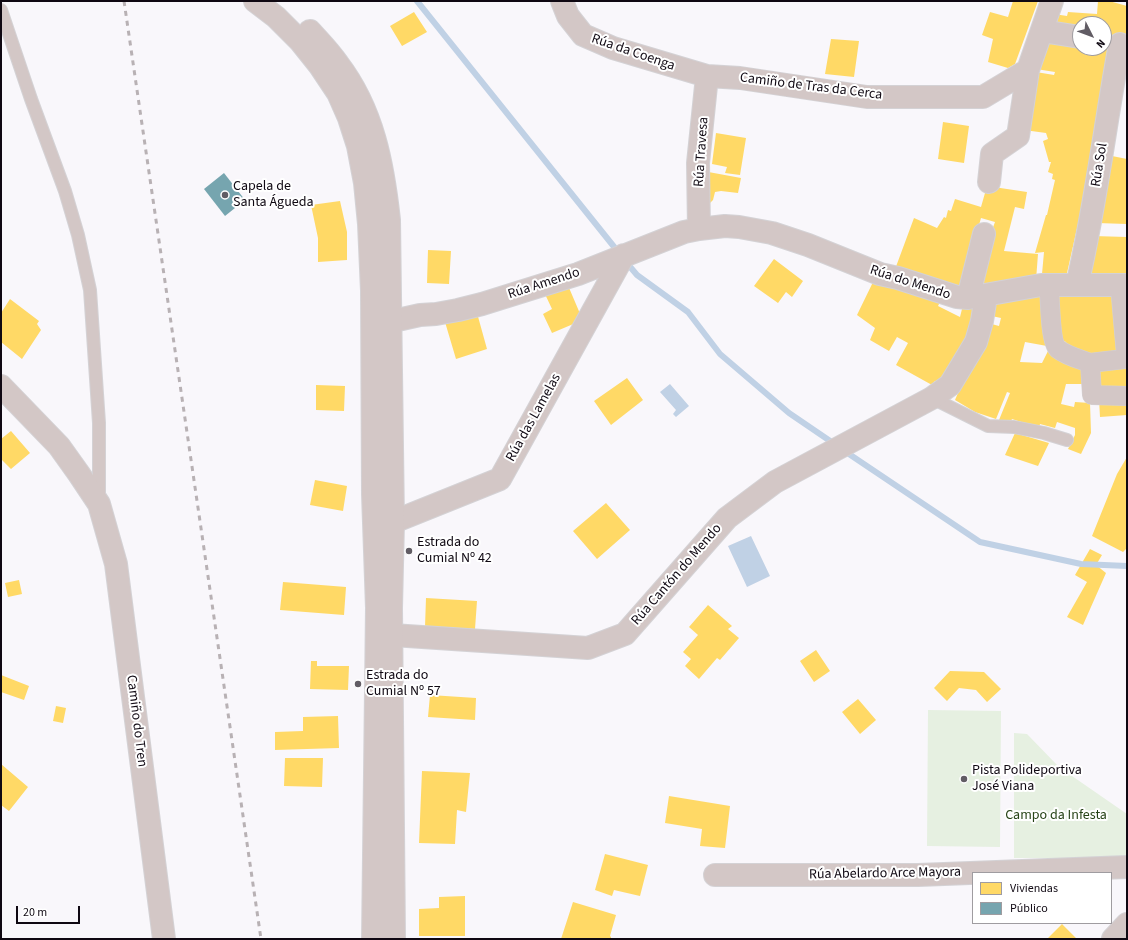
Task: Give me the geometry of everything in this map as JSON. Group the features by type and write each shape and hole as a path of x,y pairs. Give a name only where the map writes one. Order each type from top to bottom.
{"street":[{"path":"255,1 276,17 300,41 320,66 338,93 349,118 358,146 365,183 369,224 372,291 373,494 377,608 373,939"},
{"path":"276,1 308,28 339,64 359,98 376,142 385,181 389,220 383,453 373,494"},
{"path":"989,182 992,154 1018,136 1028,70 1052,1"},
{"name":"Rúa da Coenga","path":"569,6 584,36 613,48 707,76"},
{"path":"1042,31 1072,36"},
{"name":"Rúa Sol","path":"1077,285 1099,175 1117,43"},
{"name":"Camiño de Tras da Cerca","path":"707,76 740,78 867,97 983,97 1028,70"},
{"name":"Rúa Travesa","path":"699,229 698,163 707,76"},
{"path":"369,224 382,263 387,322 393,522 392,635 394,939"},
{"name":"Rúa do Mendo","path":"699,229 725,226 772,233 808,245 880,274 898,278 957,298 977,297 1041,285 1124,285"},
{"name":"Rúa Amendo","path":"387,322 420,315 458,310 482,304 553,282 684,232 699,229"},
{"name":"Rúa Cantón do Mendo","path":"392,635 588,648 625,634 727,518 775,482 932,398 950,385 976,342 982,321 977,297 984,234"},
{"name":"Rúa das Lamelas","path":"393,522 500,479 624,255"},
{"path":"1049,285 1053,338 1057,348 1076,359 1090,363 1124,359 1126,354 1124,285"},
{"path":"1090,363 1092,395 1127,396"},
{"name":"Camiño do Tren","path":"1,386 59,446 99,504 116,564 164,939"},
{"path":"384,939 382,897 384,886 394,863"},
{"name":"Rúa Abelardo Arce Mayora","path":"996,872 1127,867"},
{"name":"Rúa Abelardo Arce Mayora","path":"715,875 918,875 972,873"},
{"path":"1113,939 1127,924"}],"lane":[{"path":"1,10 31,99 65,191 78,235 90,290 99,423 99,504"},
{"path":"932,398 988,426 1014,427 1044,433 1067,440"}],"green space":[{"name":"Pista Polideportiva José Viana","path":"928,710 1001,711 1000,847 927,846"},
{"name":"Campo da Infesta","path":"1014,733 1027,734 1059,767 1127,814 1127,858 1014,858"}],"water":[{"path":"670,384 689,406 676,417 673,414 676,410 660,392"},
{"path":"751,536 770,576 747,587 728,546"}],"building: Viviendas":[{"path":"1013,1 1038,1 1015,64 1008,68 988,62 993,39 982,35 990,12 1008,17"},
{"path":"1098,1 1109,1 1127,6 1127,38 1112,35 1112,16 1072,16 1072,30 1049,27 1054,14 1067,16 1068,12 1097,14"},
{"path":"414,12 427,32 402,46 390,26"},
{"path":"831,39 859,41 854,77 825,74"},
{"path":"1046,40 1072,44 1072,56 1107,56 1099,112 1082,206 1067,273 1064,276 1042,274 1044,252 1035,253 1047,215 1055,180 1052,179 1053,174 1048,172 1051,162 1049,162 1043,141 1048,139 1046,133 1024,130 1036,72 1054,75 1055,72 1036,69"},
{"path":"943,122 969,126 964,163 938,159"},
{"path":"716,133 746,138 740,175 725,173 727,167 712,164"},
{"path":"1107,155 1127,159 1127,224 1097,223"},
{"path":"703,171 741,178 738,193 721,191 715,192 713,200 705,208"},
{"path":"987,186 1027,192 1024,209 1015,207 1004,251 1038,254 1036,280 973,288 995,222 981,218 957,292 894,272 914,218 937,228 944,217 946,218 948,210 951,211 955,199 981,207"},
{"path":"340,201 347,232 347,260 318,262 318,238 311,205"},
{"path":"1093,236 1127,237 1127,282 1082,282"},
{"path":"428,250 451,251 449,284 427,283"},
{"path":"774,259 803,281 792,297 786,292 778,303 754,286"},
{"path":"874,280 940,302 938,306 960,317 963,305 981,304 975,333 938,384 935,381 932,385 896,365 908,343 897,337 889,351 870,340 875,328 857,315"},
{"path":"567,283 581,316 578,322 552,333 543,314 552,309 544,292"},
{"path":"1054,287 1117,288 1121,354 1094,360 1068,352 1066,342 1056,336"},
{"path":"1047,289 1047,346 1025,342 1020,362 1042,363 1048,351 1087,372 1088,384 1066,384 1061,404 1074,407 1075,402 1090,403 1091,433 1081,454 1068,449 1075,435 1075,428 1057,422 1055,428 1040,424 1039,428 1012,419 1010,424 999,420 1010,393 1007,392 996,419 975,412 955,400 988,323 999,326 1001,318 987,315 991,297"},
{"path":"10,299 39,321 37,324 41,330 22,359 1,342 1,313"},
{"path":"477,313 487,349 456,359 445,322"},
{"path":"1127,361 1127,392 1094,390 1092,363"},
{"path":"627,378 643,400 611,425 594,401"},
{"path":"316,385 345,386 344,411 316,410"},
{"path":"1127,398 1127,415 1100,417 1099,399"},
{"path":"11,431 30,453 11,469 2,460 1,461 1,439"},
{"path":"1015,433 1049,443 1038,466 1005,455"},
{"path":"1127,457 1127,544 1126,549 1123,552 1092,536 1117,474"},
{"path":"315,480 347,486 343,511 310,505"},
{"path":"606,503 630,530 597,559 573,531"},
{"path":"1090,549 1102,555 1096,565 1106,573 1083,625 1067,617 1087,582 1075,575"},
{"path":"19,580 22,594 8,597 5,583"},
{"path":"283,582 346,587 344,615 280,610"},
{"path":"426,598 477,601 475,629 425,627"},
{"path":"708,605 732,626 728,629 739,638 720,660 717,658 699,679 685,666 691,659 683,652 698,635 689,627"},
{"path":"816,650 830,671 814,682 800,661"},
{"path":"311,661 317,661 317,666 349,666 348,690 310,689"},
{"path":"950,671 984,672 1001,689 987,702 976,690 959,688 947,701 934,688"},
{"path":"1,675 29,686 24,700 1,692"},
{"path":"430,695 476,698 475,720 428,717"},
{"path":"858,699 876,720 860,734 842,712"},
{"path":"56,706 66,708 63,723 53,721"},
{"path":"338,716 339,748 275,750 275,732 303,731 303,717"},
{"path":"285,758 323,758 322,787 284,786"},
{"path":"1,764 28,787 9,811 1,805"},
{"path":"422,771 470,773 466,812 457,810 455,844 419,843"},
{"path":"669,796 730,806 725,848 700,846 702,829 665,823"},
{"path":"605,854 648,865 640,896 614,890 612,896 595,890"},
{"path":"465,896 465,936 419,936 419,909 439,908 439,897"},
{"path":"573,902 616,915 610,936 611,939 561,939"},
{"path":"1062,924 1077,939 1047,939"}],"building: Público":[{"name":"Capela de Santa Águeda","path":"224,173 245,200 225,216 204,189"}],"waterway":[{"path":"417,1 619,253"},
{"path":"626,262 637,275 688,312 720,354 789,413 836,445"},
{"path":"843,450 980,542 1081,564 1127,566"}],"railway":[{"path":"124,1 261,939"}],"place":[{"name":"Capela de Santa Águeda","path":"225,195"},
{"name":"Estrada do Cumial Nº 42","path":"409,551"},
{"name":"Estrada do Cumial Nº 57","path":"358,684"},
{"name":"Pista Polideportiva José Viana","path":"964,779"}]}
